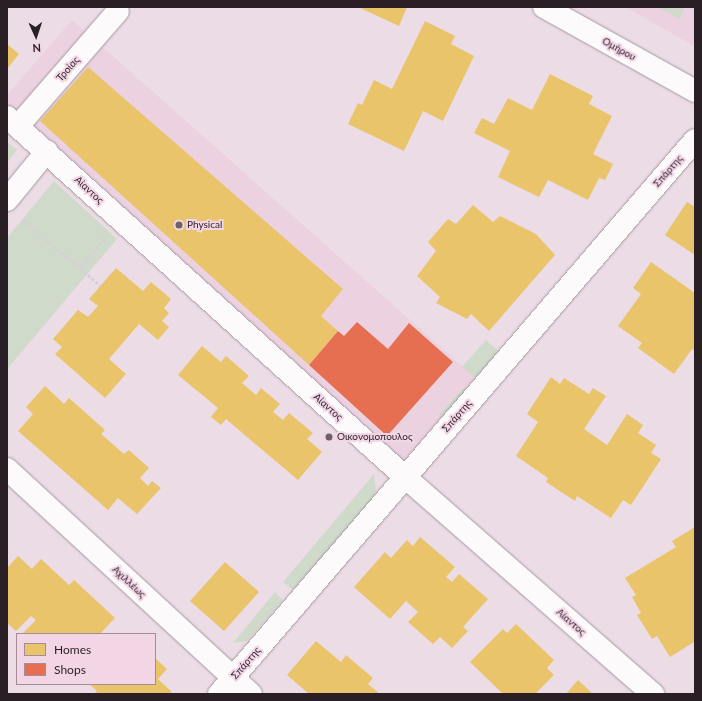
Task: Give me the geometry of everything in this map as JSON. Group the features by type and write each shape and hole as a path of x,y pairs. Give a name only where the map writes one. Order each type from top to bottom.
{"street":[{"name":"Ομήρου","path":"544,7 695,91"},
{"name":"Τροίας","path":"12,122 118,11"},
{"name":"Αίαντος","path":"12,122 47,151 405,477 653,694"},
{"name":"Σπάρτης","path":"226,686 695,140"},
{"path":"12,208 47,151"},
{"name":"Αχιλλέως","path":"7,469 226,686 252,694"}],"path":[{"path":"12,208 101,286"},
{"path":"80,268 120,219"}],"shaded area":[{"path":"625,7 695,7 695,47 682,39"},
{"path":"72,20 479,381 394,480 7,132 7,95"}],"green space":[{"path":"658,7 685,7 679,19"},
{"path":"7,142 17,150 7,163"},
{"path":"54,181 117,239 7,369 7,238"},
{"path":"486,340 503,355 479,381 462,367"},
{"path":"463,388 469,393 445,421 438,416"},
{"path":"374,474 376,491 373,500 293,590 283,582"},
{"path":"275,592 283,600 247,641 233,643"}],"building: Homes":[{"path":"358,7 407,7 399,26"},
{"path":"425,21 455,36 451,44 474,56 443,121 423,111 404,151 348,124 358,103 362,105 374,80 392,89"},
{"path":"7,44 19,54 7,69"},
{"path":"88,67 343,289 321,316 338,331 309,365 40,121"},
{"path":"550,74 593,96 589,104 612,116 593,154 613,164 605,180 599,178 588,200 548,180 539,197 498,177 510,151 474,133 482,118 494,124 508,98 532,110"},
{"path":"687,202 695,207 695,255 665,235"},
{"path":"473,205 493,222 500,216 536,234 555,255 489,331 471,314 467,319 436,303 440,297 417,276 436,251 428,242 448,219 456,224"},
{"path":"651,262 695,293 695,351 692,349 674,374 638,348 642,343 618,326 641,294 633,288"},
{"path":"116,268 143,291 151,282 171,299 164,308 169,313 162,321 169,327 158,340 139,324 109,359 126,374 105,398 55,354 62,347 53,339 78,310 88,317 98,306 89,299"},
{"path":"202,346 221,362 226,356 249,376 242,383 256,395 261,388 280,404 273,412 283,420 289,413 313,433 307,439 322,452 298,480 226,419 221,425 211,417 218,408 178,375"},
{"path":"551,377 560,384 564,378 589,394 593,388 606,396 584,429 607,445 627,414 643,425 638,433 656,445 651,453 661,459 631,505 623,500 611,518 577,496 575,501 546,482 548,478 516,456 538,422 527,414"},
{"path":"45,386 64,404 69,398 105,430 101,434 124,454 129,450 149,468 140,478 148,486 152,481 161,488 137,514 118,498 108,510 18,431 33,414 26,407"},
{"path":"695,527 695,645 694,642 670,657 657,636 652,639 637,615 641,613 632,597 636,595 625,578 676,547 672,541"},
{"path":"420,537 455,567 446,577 452,582 459,574 488,599 463,627 468,631 452,648 440,637 433,644 408,622 418,612 406,601 390,619 354,587 385,552 391,558 407,540 413,546"},
{"path":"18,556 32,569 41,559 69,585 74,580 115,618 101,633 23,633 36,620 31,616 16,631 7,623 7,568"},
{"path":"225,562 259,592 224,631 190,601"},
{"path":"516,624 554,660 547,668 554,675 535,694 503,694 470,662 503,629 507,633"},
{"path":"316,641 341,662 346,655 373,678 368,684 380,694 309,694 287,675"},
{"path":"156,659 167,669 158,679 172,692 170,694 94,694 97,691 90,685 156,685"},
{"path":"578,680 593,694 566,694"}],"building: Shops":[{"path":"357,322 388,349 409,323 453,362 387,436 309,365 338,331 344,336"}],"place":[{"name":"Physical","path":"179,225"},
{"name":"Οικονομοπουλος","path":"329,437"}]}
